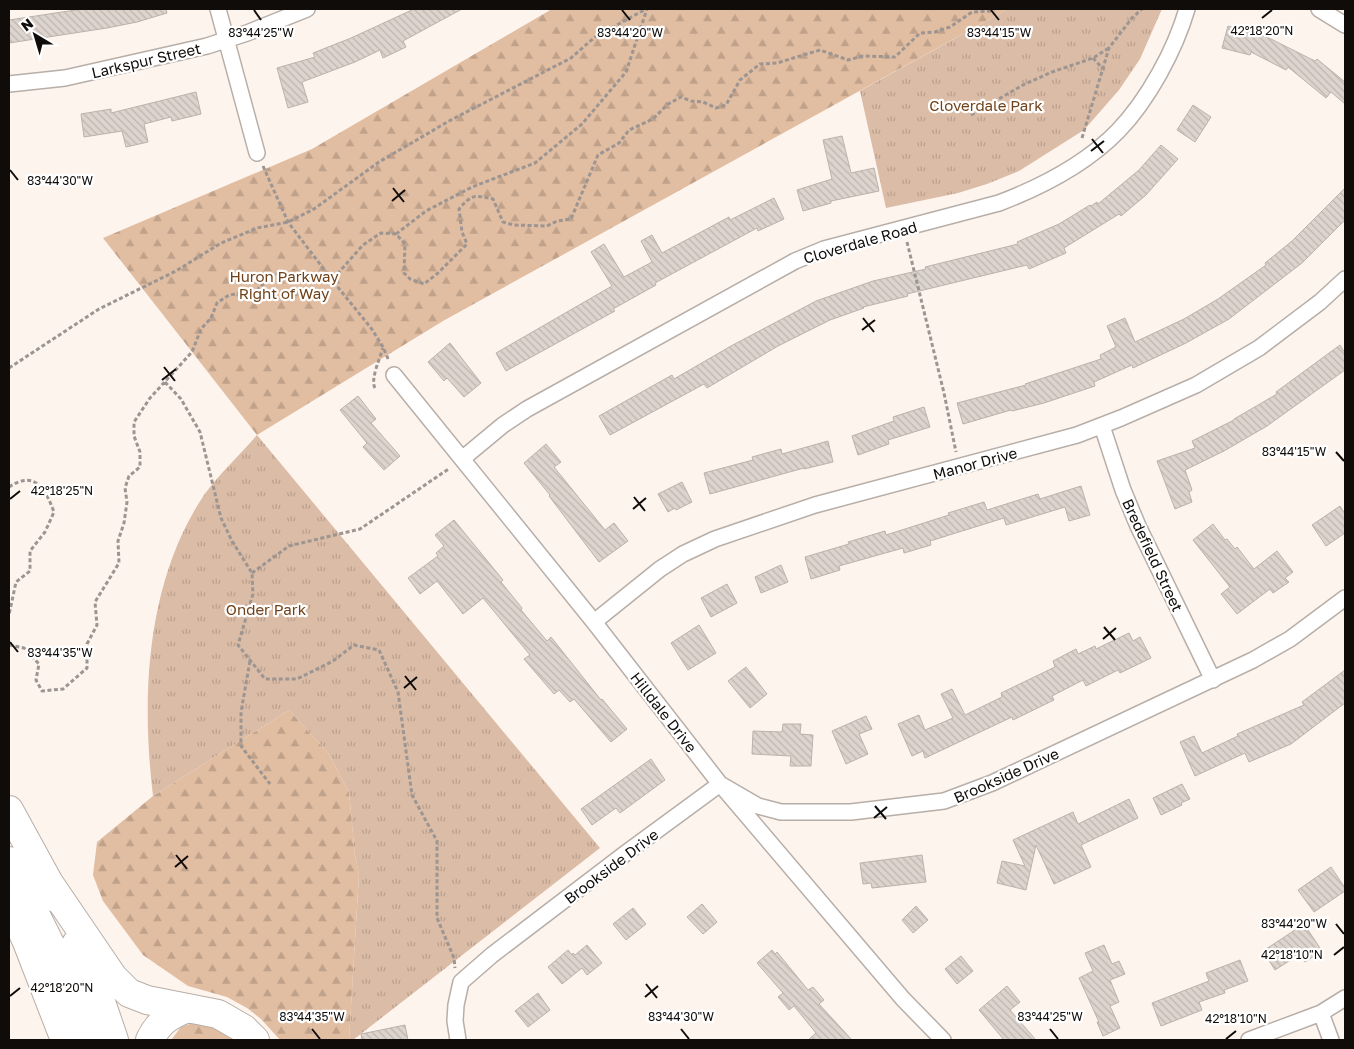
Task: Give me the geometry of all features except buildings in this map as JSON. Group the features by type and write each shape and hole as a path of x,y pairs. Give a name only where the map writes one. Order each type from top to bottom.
{"highway":[{"path":"9,810 49,882 113,977 128,993 147,1000 218,1014 244,1030 255,1040"},
{"path":"9,861 55,954 89,1040"},
{"path":"49,882 99,996 114,1040"},
{"path":"9,902 27,942 65,1040"},
{"path":"150,1040 156,1028 172,1014 188,1008"}],"street":[{"path":"218,9 257,153"},
{"name":"Larkspur Street","path":"9,84 65,78 226,40 307,9"},
{"name":"Cloverdale Road","path":"462,459 503,425 527,409 795,260 824,249 998,204 1040,186 1064,173 1102,145 1128,119 1160,73 1181,27 1186,9"},
{"path":"1320,9 1345,25"},
{"name":"Manor Drive","path":"594,622 660,569 683,554 714,539 815,505 959,468 1102,426 1196,385 1259,348 1288,327 1345,279"},
{"name":"Hilldale Drive","path":"394,375 594,622 720,784 903,998 943,1040"},
{"name":"Bredefield Street","path":"1102,426 1123,490 1138,526 1213,680"},
{"name":"Brookside Drive","path":"458,1040 456,1021 458,993 461,982 492,955 720,784 758,806 781,812 850,812 944,801 992,783 1253,660 1290,639 1345,598"},
{"path":"1249,1040 1321,1013 1345,998"},
{"path":"1321,1013 1331,1040"}],"path":[{"path":"9,368 99,309 176,271 221,243 257,228 288,222 314,208 379,162 449,121 571,58 595,37 647,9"},
{"path":"332,280 363,245 381,233 396,234 426,211 472,187 535,163 582,124 626,72 647,9"},
{"path":"396,234 405,244 404,273 410,279 424,284 467,244 462,232 459,209 468,199 475,195 493,199 503,222 514,225 547,226 557,221 571,219 598,155 619,143 629,130 652,119 668,104 681,97 691,101 703,102 716,108 726,105 740,80 760,64 777,63 820,50 848,60 864,56 895,56 920,33 936,32 950,27 972,12 992,11 994,9"},
{"path":"971,116 1009,92 1039,77 1093,58 1109,48 1132,18 1142,9"},
{"path":"1082,138 1109,48"},
{"path":"1093,58 1103,69"},
{"path":"257,153 288,222 371,328 383,347 394,375"},
{"path":"907,242 944,393 959,468"},
{"path":"9,645 24,648 39,664 36,680 42,691 63,689 87,668 88,644 97,625 95,602 119,563 118,541 124,522 127,502 125,488 129,476 140,467 140,452 134,436 134,422 150,398 192,352 201,329 211,318 217,303 230,295 256,291 273,274 287,273 332,280"},
{"path":"376,388 373,384 374,378 383,347"},
{"path":"165,382 181,399 200,432 221,518 232,541 252,573 253,594 238,645 265,679 297,679 333,662 354,645 379,650 398,692 412,795 437,841 438,918 454,958 458,993"},
{"path":"252,573 289,546 360,529 462,459"},
{"path":"9,487 27,480 37,482 48,494 54,512 45,532 30,551 30,571 16,582 9,615"},
{"path":"250,660 241,712 241,746 270,784"}],"green space":[{"name":"Huron Parkway Right of Way","path":"552,9 1008,9 443,321 257,435 103,238 312,149"},
{"name":"Cloverdale Park","path":"1008,9 1162,9 1140,59 1119,90 1084,130 1019,171 987,184 958,193 886,208 860,91"},
{"name":"Onder Park","path":"257,435 600,848 353,1040 349,1040 359,874 355,856 349,792 328,753 289,710 153,796 149,758 149,680 152,641 159,602 170,565 185,529 204,495"},
{"path":"289,710 328,753 349,792 355,856 359,874 349,1040 280,1040 261,1019 247,1008 227,997 188,986 143,955 103,901 93,875 97,842 153,796"},
{"path":"193,1023 215,1028 233,1040 171,1040 181,1027"}]}
